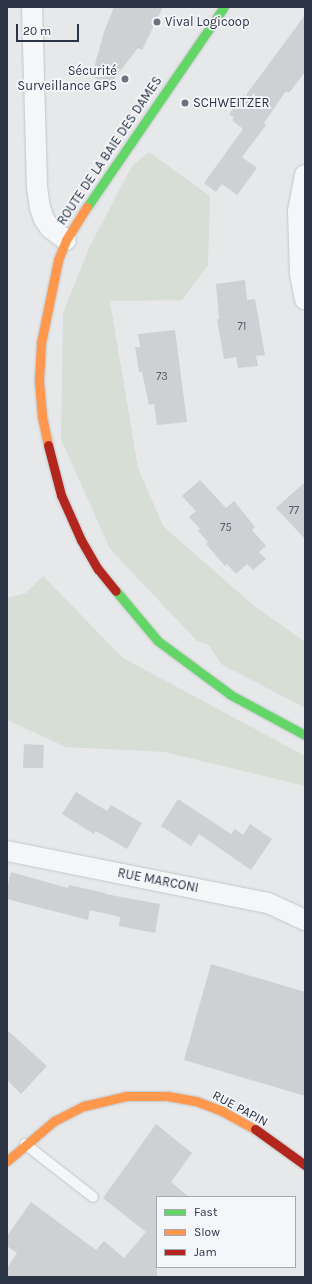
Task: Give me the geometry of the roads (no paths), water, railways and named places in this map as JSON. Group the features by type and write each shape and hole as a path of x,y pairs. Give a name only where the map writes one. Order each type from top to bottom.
{"main road":[{"name":"ROUTE DE LA BAIE DES DAMES","path":"224,7 95,194 66,240 58,260 41,344 39,381 42,416 50,458 61,495 81,540 98,569 158,642 231,695 305,735"},
{"name":"RUE PAPIN","path":"7,1161 25,1144 54,1122 84,1106 126,1096 167,1096 196,1101 222,1111 253,1128 305,1165"}],"street":[{"path":"32,7 36,187 40,208 44,219 50,228 66,240"},
{"path":"305,176 298,211 300,274 305,300"},
{"name":"RUE MARCONI","path":"7,851 268,903 305,920"}],"lane":[{"path":"25,1144 93,1198"}],"place":[{"name":"Vival Logicoop","path":"157,22"},
{"name":"Sécurité Surveillance GPS","path":"125,79"},
{"name":"SCHWEITZER","path":"185,103"}]}
